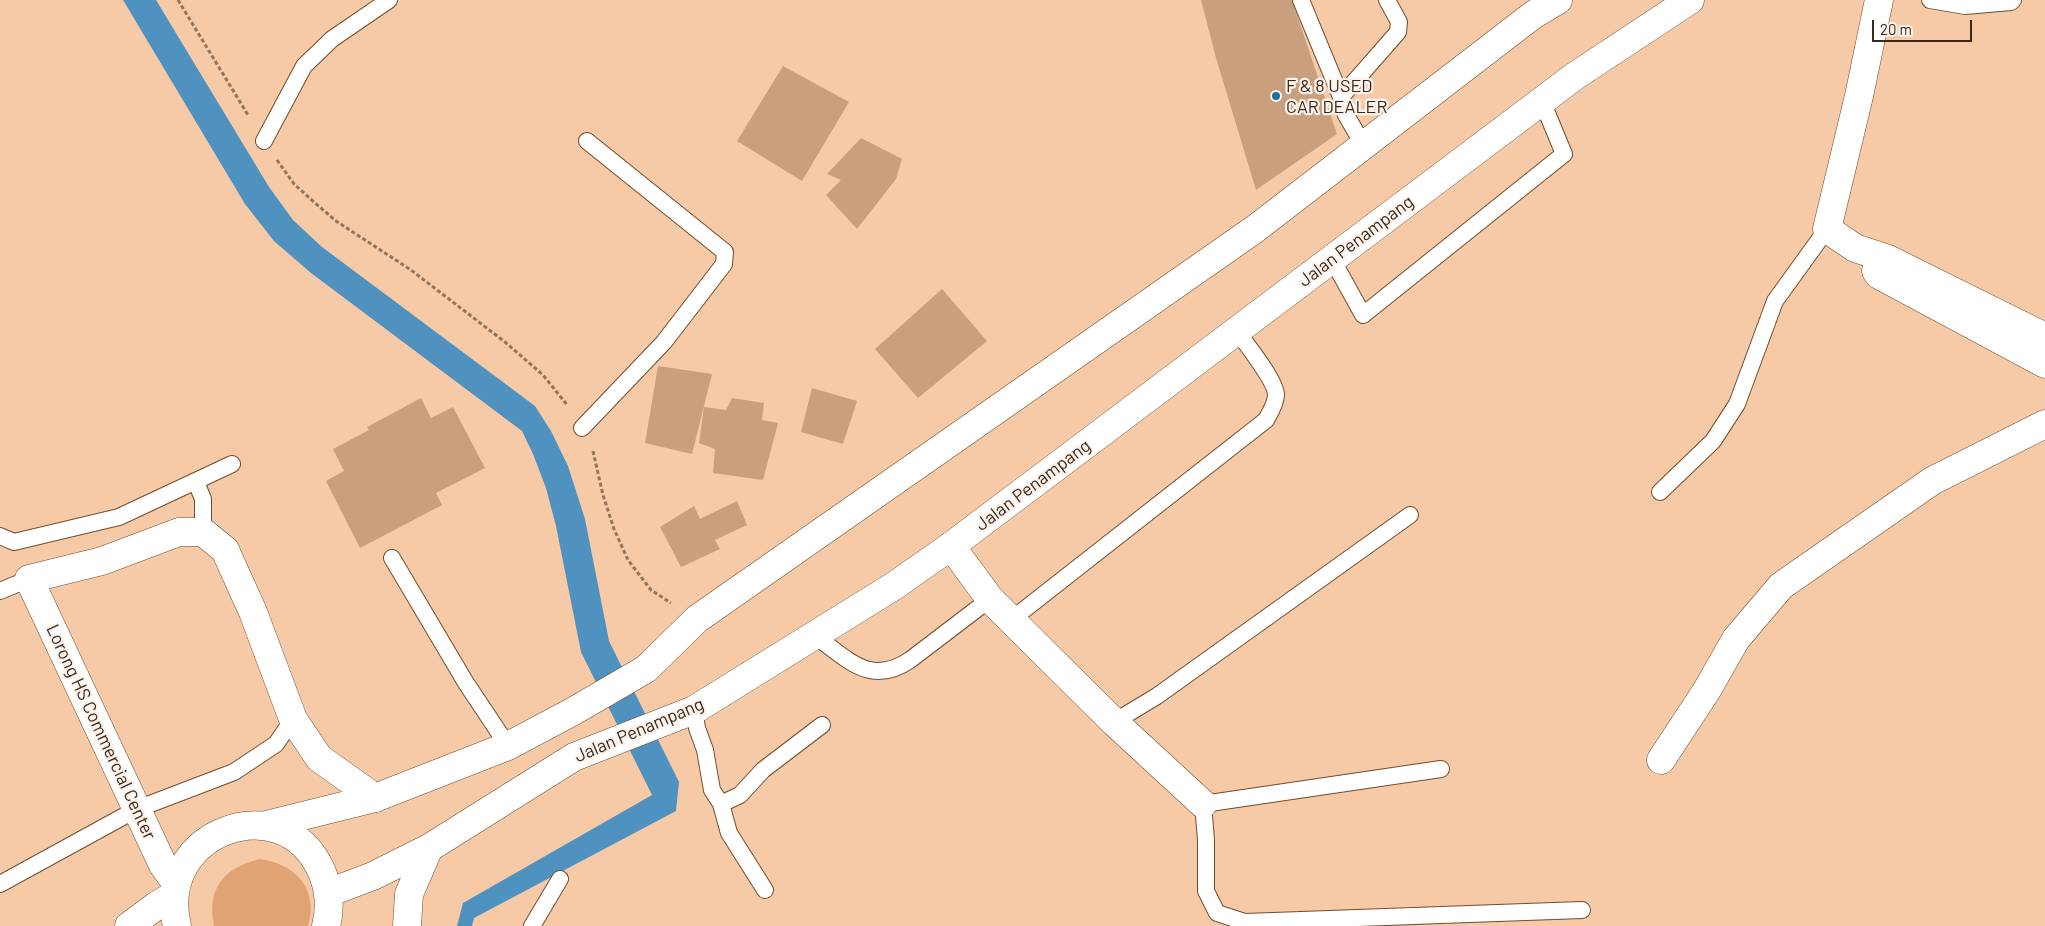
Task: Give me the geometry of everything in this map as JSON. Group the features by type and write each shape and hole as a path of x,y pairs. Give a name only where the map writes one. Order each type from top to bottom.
{"main road":[{"path":"177,926 174,913 175,889 183,866 194,851 208,838 225,830 244,826 262,826 375,798 508,746 646,669 697,619 1255,229 1534,16 1558,0"},
{"name":"Jalan Penampang","path":"328,893 373,876 429,848 574,757 665,723 694,710 815,636 951,546 1575,76 1690,0"},
{"path":"1878,0 1859,96 1827,229 1855,248 1879,275 2045,364"},
{"path":"1855,248 1888,259 2045,337"},
{"path":"1661,760 1707,690 1736,639 1781,586 1932,481 2045,424"},
{"path":"29,578 102,561 179,532 203,532 225,550 252,612 292,719 319,758 375,798"},
{"path":"951,546 990,599 1010,620 1114,722 1203,804"},
{"name":"Lorong HS Commercial Center","path":"29,578 175,889"},
{"path":"262,826 278,830 294,838 307,848 317,862 324,877 328,893 328,918 326,926"},
{"path":"407,926 409,894 429,848"},
{"path":"129,926 175,889"}],"lane":[{"path":"264,141 304,66 332,39 389,0"},
{"path":"1301,0 1342,98 1346,115 1364,146"},
{"path":"1342,98 1398,32 1399,22 1388,0"},
{"path":"1930,0 1965,6 2011,2 2013,0"},
{"path":"1332,259 1363,316 1564,154 1542,101"},
{"path":"582,428 664,342 724,264 725,252 587,141"},
{"path":"1660,492 1714,441 1737,404 1775,301 1827,229"},
{"path":"1010,620 1266,420 1276,395 1273,383 1236,331"},
{"path":"0,536 14,542 119,517 232,464"},
{"path":"196,482 203,499 203,532"},
{"path":"1114,722 1157,696 1410,515"},
{"path":"392,558 466,683 508,746"},
{"path":"0,591 29,578"},
{"path":"815,636 861,669 883,672 898,668 910,660 990,599"},
{"path":"694,710 697,728 705,750 712,790 721,804 728,833 764,890"},
{"path":"0,884 137,809 234,772 276,744 292,719"},
{"path":"721,804 740,795 763,770 822,725"},
{"path":"1441,769 1203,804 1206,840 1206,890 1217,914 1246,922 1582,910"},
{"path":"532,926 560,879"}],"path":[{"path":"178,0 264,141 294,184 336,221 411,270 505,342 543,374 582,428 593,450 603,495 614,529 628,560 651,590 697,619"}],"shaded area":[{"path":"260,859 284,866 301,880 307,889 310,900 311,912 308,926 214,926 213,901 220,882 236,868"}],"water":[{"path":"123,0 156,0 269,187 293,220 322,247 535,406 551,431 568,466 585,519 609,641 679,782 676,811 474,918 472,926 457,926 463,903 652,795 581,652 556,526 546,488 522,431 311,273 274,241 245,204"}],"building":[{"name":"F & 8 USED CAR DEALER","path":"1201,0 1292,0 1337,134 1256,190 1216,58"},
{"path":"783,66 849,102 802,181 737,141"},
{"path":"861,138 902,159 896,179 857,229 826,195 841,180 827,174"},
{"path":"942,289 987,341 918,398 875,349"},
{"path":"658,366 712,374 692,454 645,443"},
{"path":"812,388 857,401 843,444 801,432"},
{"path":"421,398 431,418 453,407 485,468 436,493 442,505 360,548 326,481 344,471 333,449 369,430 367,427"},
{"path":"732,398 764,403 762,420 778,423 763,480 713,473 715,449 699,443 704,407 726,410"},
{"path":"737,501 747,525 715,540 720,549 681,567 660,527 694,506 700,519"}],"place":[{"name":"F & 8 USED CAR DEALER","path":"1276,96"}]}
